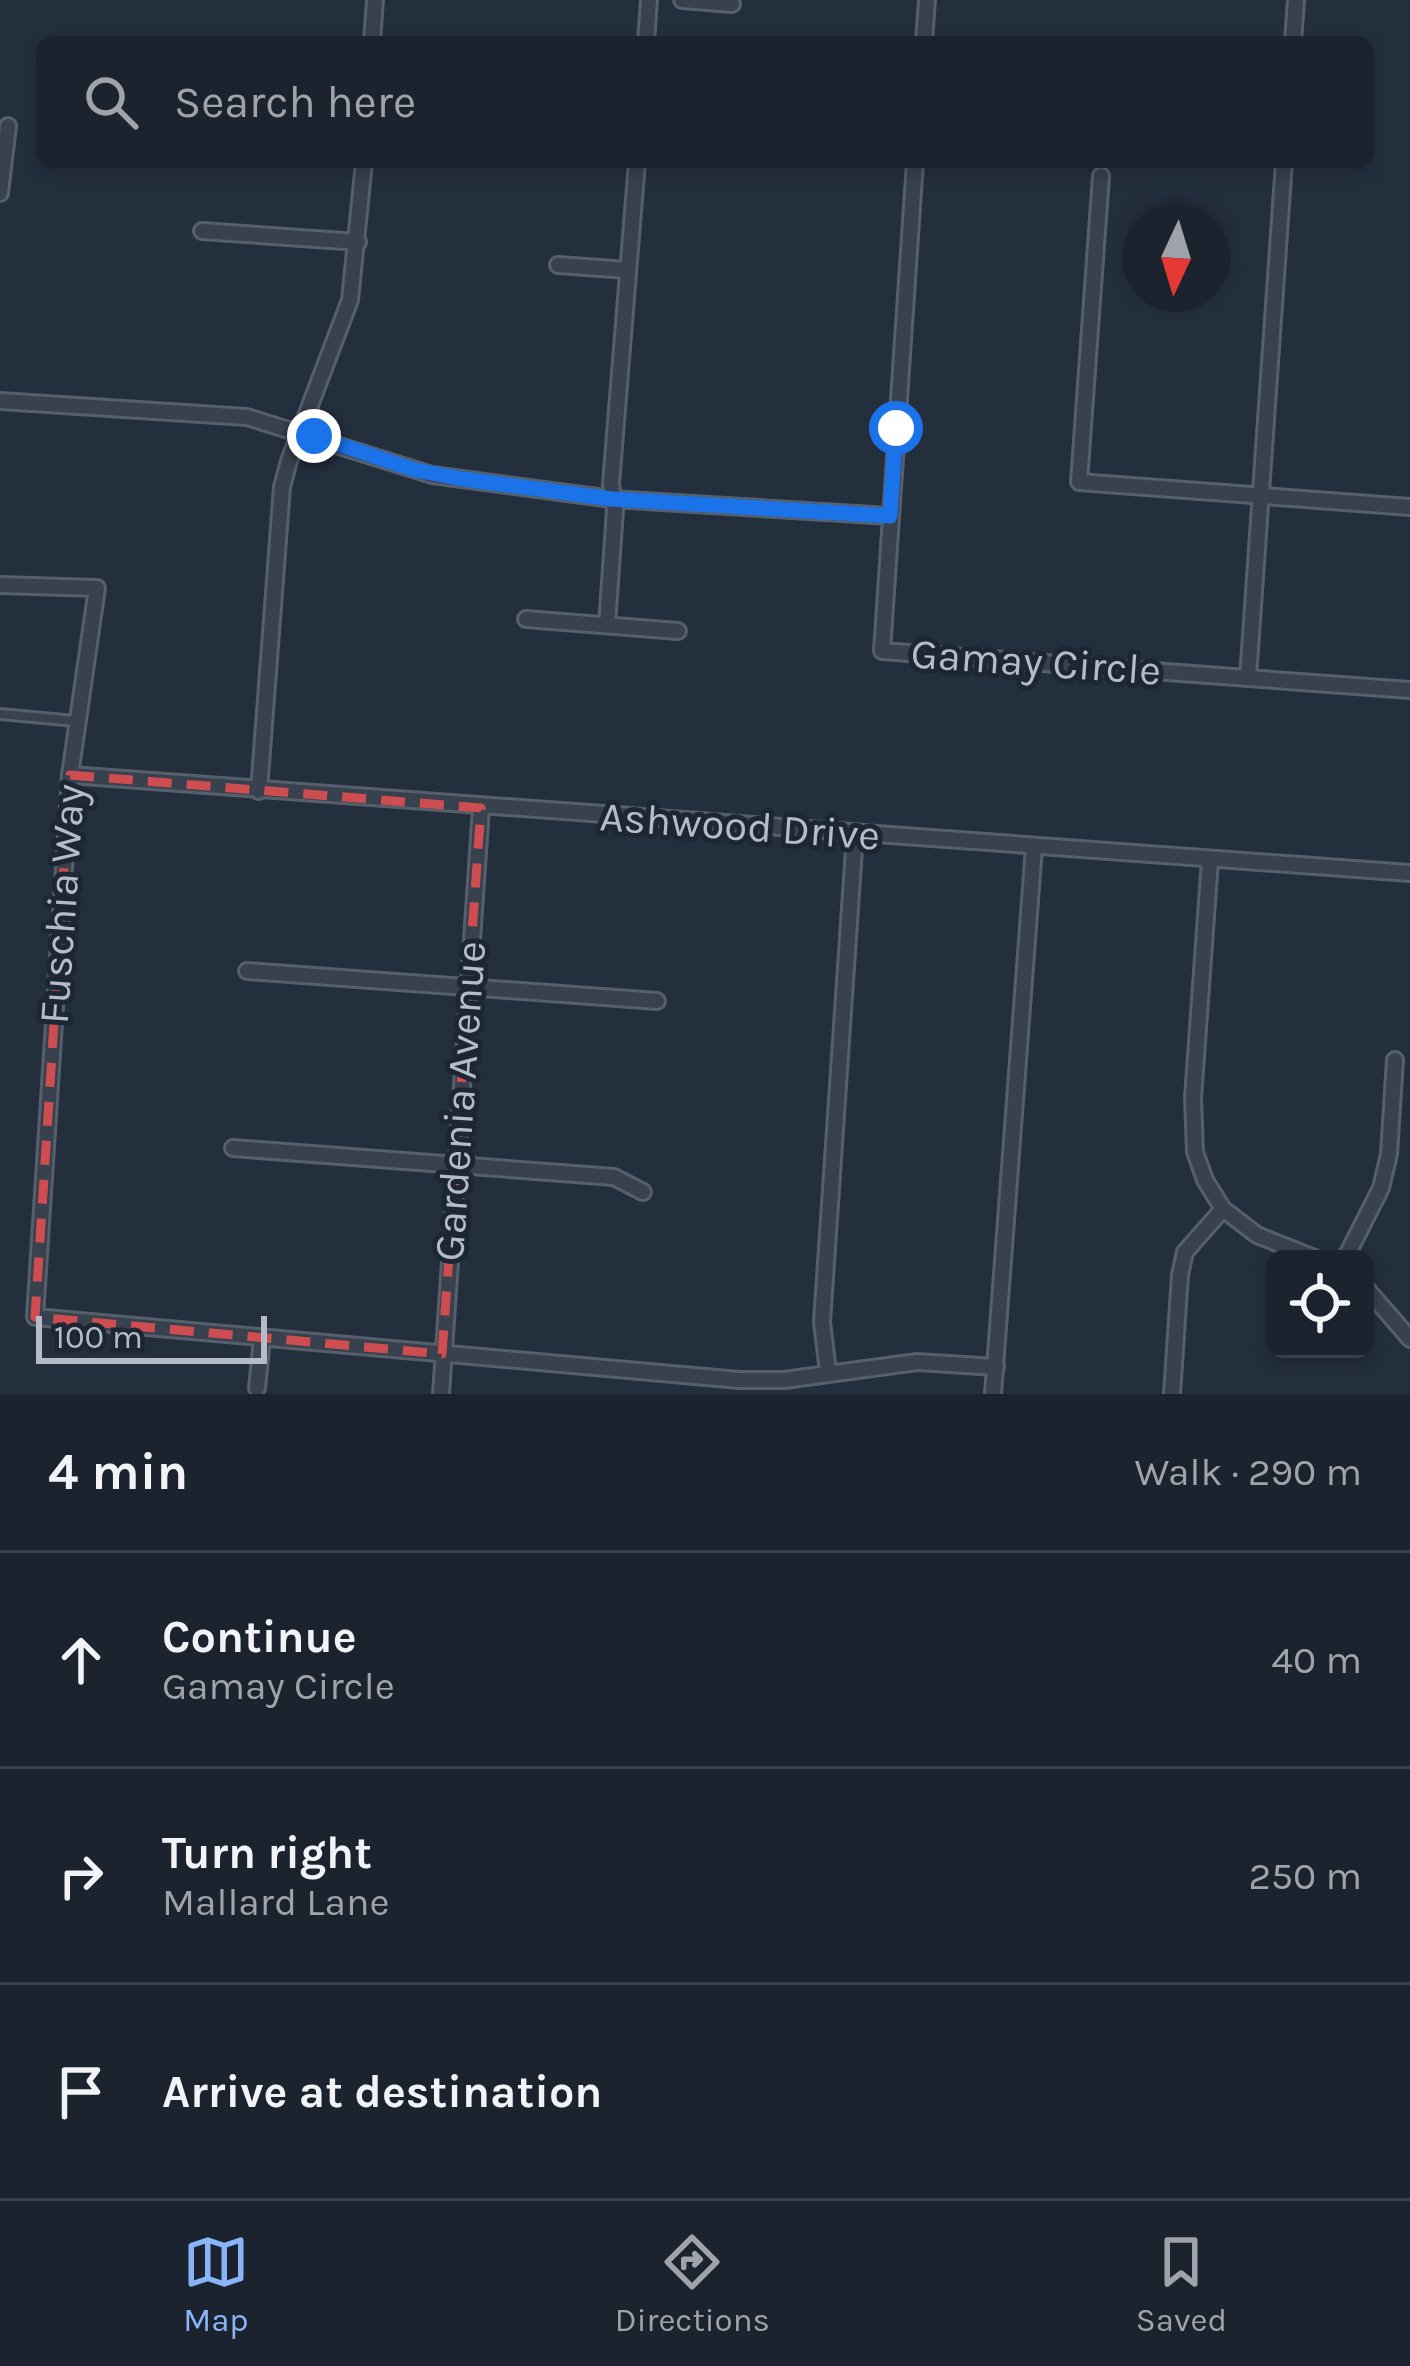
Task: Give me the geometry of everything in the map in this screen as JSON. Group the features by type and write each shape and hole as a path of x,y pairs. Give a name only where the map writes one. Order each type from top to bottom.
{"street":[{"path":"372,36 375,0"},
{"path":"646,36 649,0"},
{"path":"682,0 732,4"},
{"path":"924,36 927,0"},
{"path":"1293,36 1296,0"},
{"path":"0,193 8,126"},
{"path":"259,791 280,505 300,431 350,300 364,168"},
{"path":"607,626 627,270 637,168"},
{"name":"Gamay Circle","path":"915,168 882,651 1248,678"},
{"path":"1284,168 1248,678 1410,690"},
{"path":"1101,176 1078,482 1410,507"},
{"path":"202,231 358,242"},
{"path":"558,266 627,270"},
{"path":"0,401 248,418 432,475 612,499 890,516"},
{"name":"Fuschia Way","path":"0,585 97,589 70,776 35,1317 262,1339"},
{"path":"526,619 678,631"},
{"name":"Ashwood Drive","path":"70,776 1410,873"},
{"name":"Gardenia Avenue","path":"441,1394 481,808"},
{"path":"829,1372 822,1322 856,834"},
{"path":"993,1394 1034,847"},
{"path":"1210,860 1193,1098 1195,1152 1204,1180 1223,1210 1257,1235 1294,1250"},
{"path":"247,971 657,1001"},
{"path":"1350,1250 1381,1188 1389,1154 1395,1060"},
{"path":"233,1148 614,1177 643,1192"},
{"path":"1172,1394 1185,1252 1223,1210"},
{"path":"1374,1297 1410,1339"},
{"path":"256,1388 262,1339 739,1380 784,1380 916,1362 996,1367"}],"lane":[{"path":"0,714 75,721"}],"highlighted area":[{"path":"70,775 481,808 442,1354 35,1317"}],"route":[{"path":"314,436 432,475 612,499 890,516 896,428"}]}
